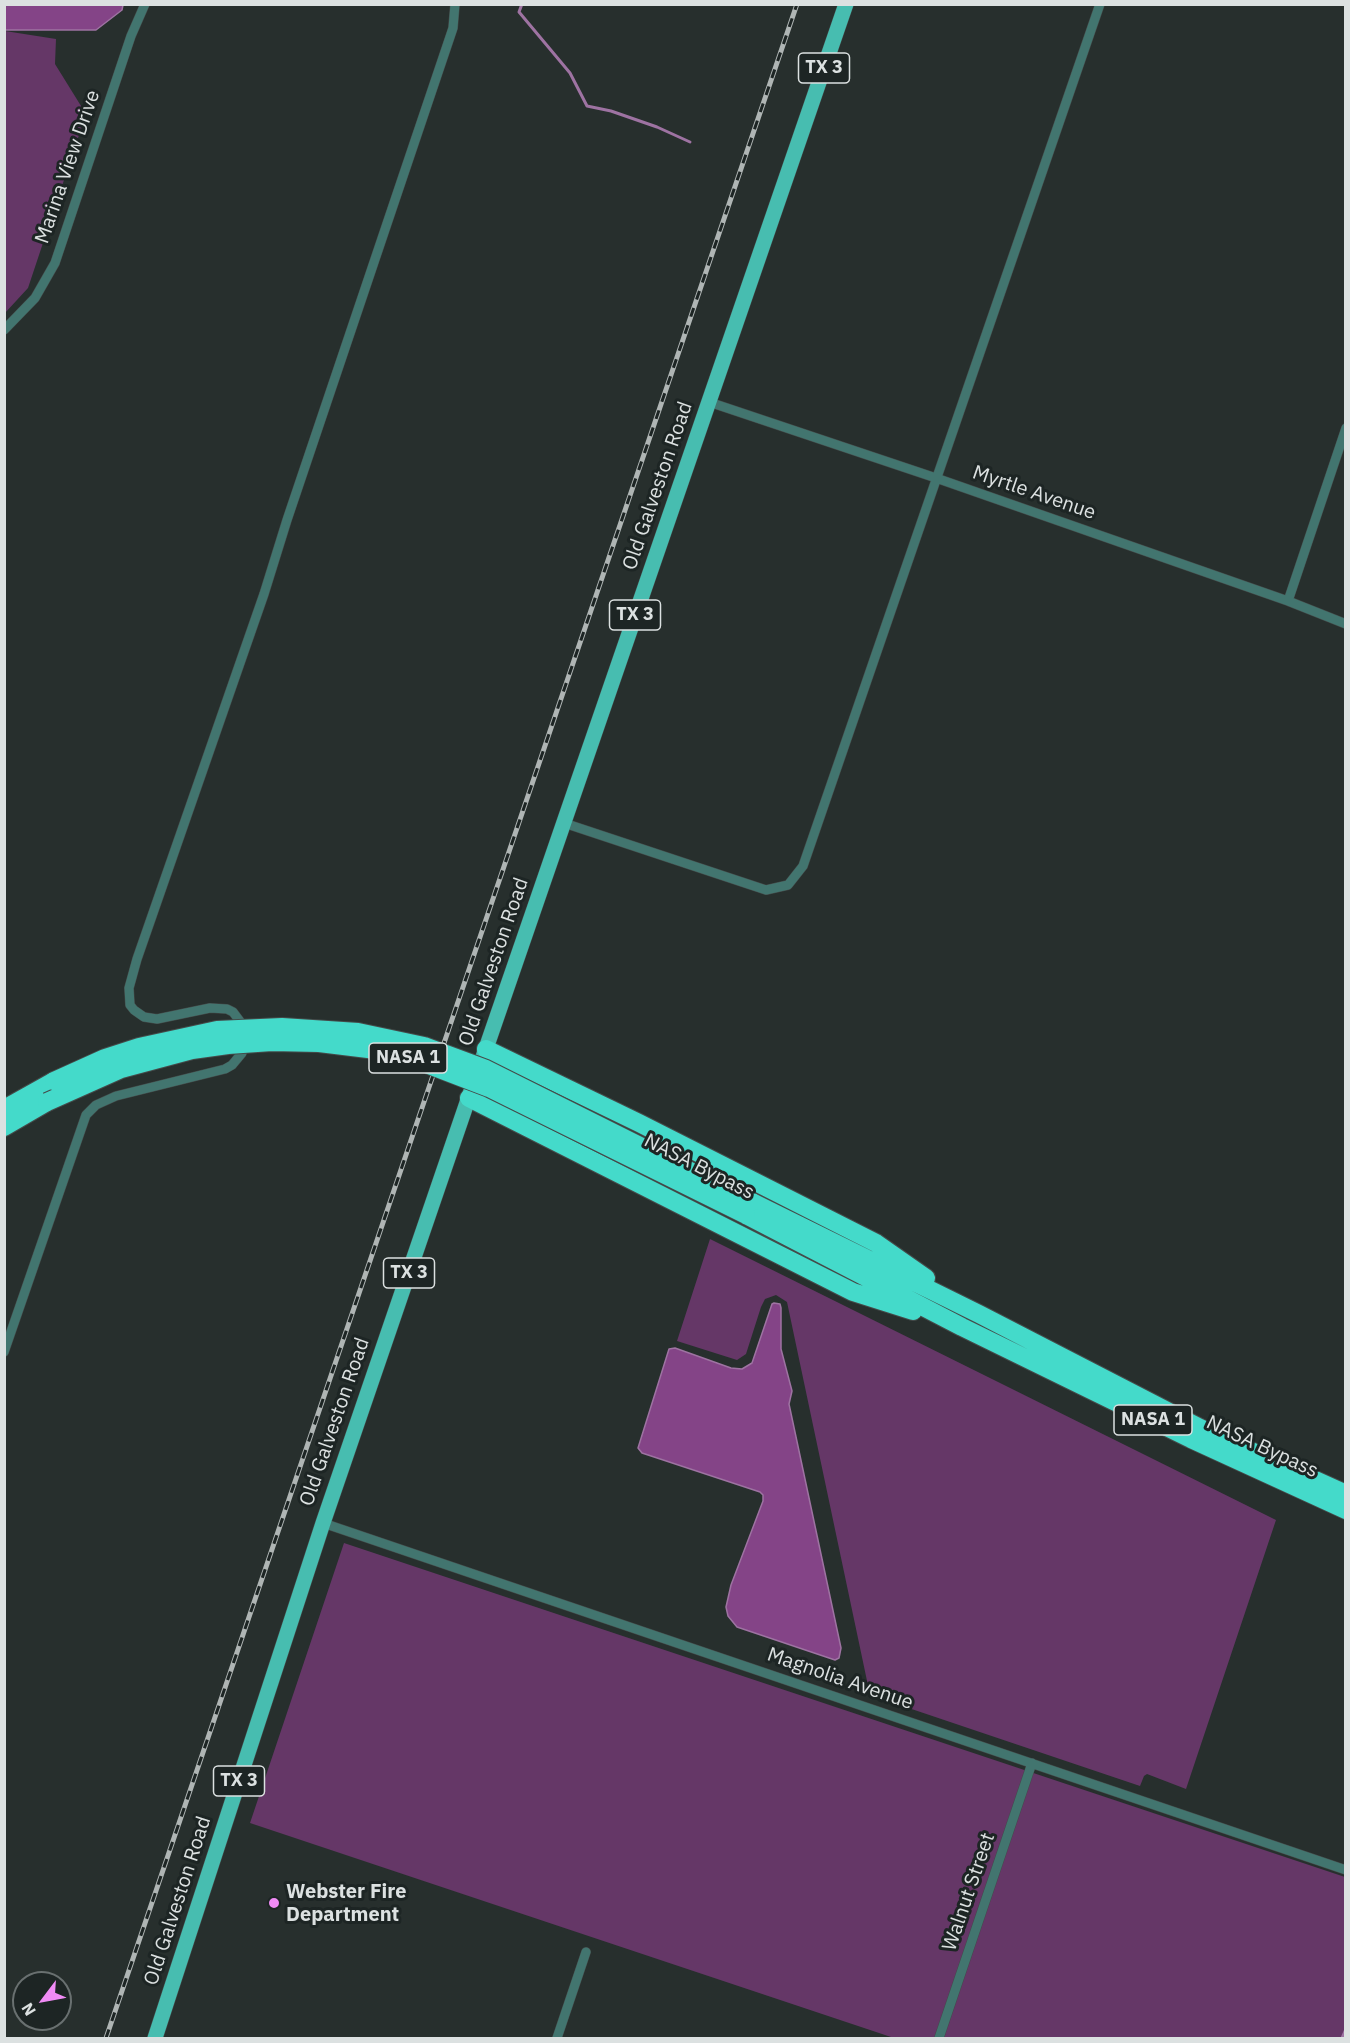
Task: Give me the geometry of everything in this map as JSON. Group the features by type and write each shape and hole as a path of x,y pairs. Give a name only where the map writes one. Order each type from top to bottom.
{"highway":[{"name":"NASA Bypass","path":"4,1109 54,1081 105,1058 139,1047 217,1030 282,1026 358,1032 424,1046 486,1069 749,1209 962,1327 1200,1444 1346,1510"},
{"name":"NASA Bypass","path":"4,1127 47,1101 121,1069 192,1050 249,1043 297,1042 368,1049 424,1063 489,1088 980,1314 1200,1428 1346,1494"},
{"path":"486,1049 639,1123 876,1243 980,1314"},
{"path":"469,1098 853,1292 962,1327"},
{"path":"621,1176 614,1156 616,1142 639,1123"}],"main road":[{"name":"Old Galveston Road","path":"155,2038 323,1523 846,4"}],"street":[{"name":"Marina View Drive","path":"4,330 34,298 46,282 55,263 130,36 145,4"},
{"path":"4,1352 86,1115 96,1105 116,1096 225,1069 232,1065 242,1053 244,1037 242,1024 233,1012 227,1009 210,1008 157,1019 144,1017 130,1005 129,988 137,959 264,594 453,28 455,4"},
{"path":"564,823 766,890 788,885 803,866 1100,4"},
{"name":"Myrtle Avenue","path":"709,402 936,478 1288,601 1346,624"},
{"path":"1288,601 1346,428"},
{"name":"Magnolia Avenue","path":"323,1523 1346,1870"},
{"name":"Walnut Street","path":"940,2036 1032,1763"},
{"path":"557,2038 586,1953"}],"shaded area":[{"path":"5,4 123,5 122,10 96,30 5,30"},
{"path":"5,31 56,39 55,64 86,114 28,288 5,313"},
{"path":"710,1239 1276,1520 1186,1789 1147,1774 1140,1786 870,1695 787,1302 776,1295 765,1299 746,1354 737,1360 677,1341"},
{"path":"774,1303 780,1304 781,1308 781,1349 792,1391 789,1404 841,1648 839,1658 835,1660 737,1627 728,1616 726,1607 731,1585 763,1501 763,1495 760,1492 642,1453 638,1448 669,1349 675,1348 731,1368 742,1369 752,1363"},
{"path":"344,1543 1345,1877 1345,2038 894,2038 250,1823"}],"waterway":[{"path":"522,4 519,12 570,73 587,106 611,111 657,127 690,142"},
{"path":"1342,2038 1346,2029"}],"railway":[{"path":"106,2038 797,4"}],"place":[{"name":"Webster Fire Department","path":"274,1903"}]}
